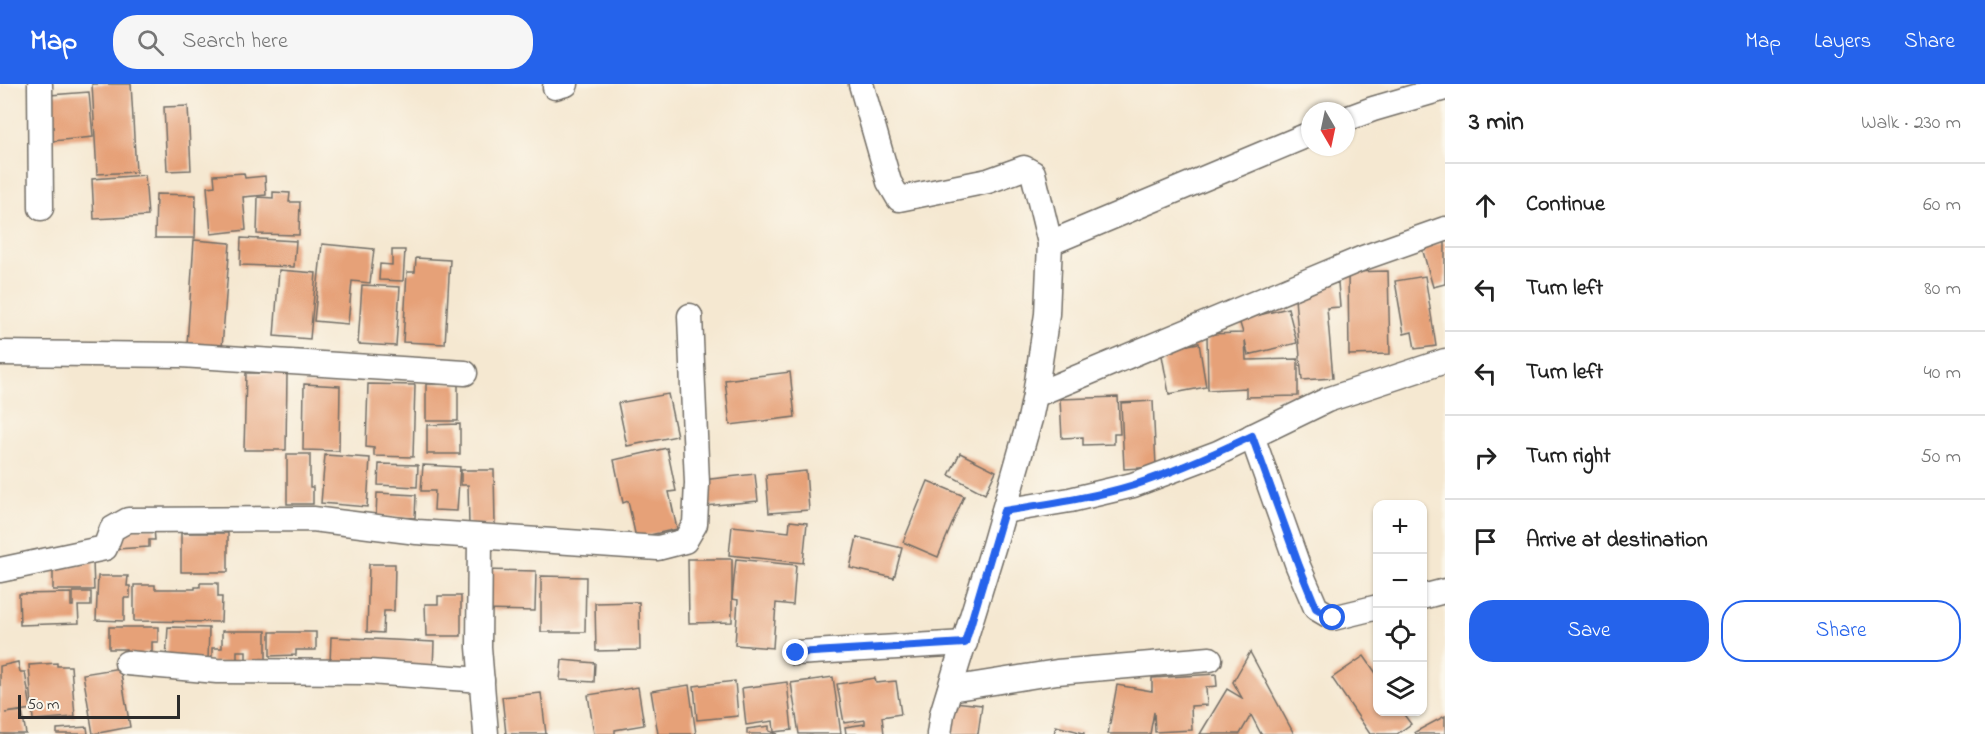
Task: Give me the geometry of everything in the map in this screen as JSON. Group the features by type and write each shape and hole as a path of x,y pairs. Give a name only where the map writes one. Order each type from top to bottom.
{"street":[{"path":"40,84 41,208"},
{"path":"861,84 889,182 899,199 988,181 1024,168 1033,173 1050,243 1047,314 1035,395 1004,511 942,714 939,734"},
{"path":"1355,116 1445,88"},
{"path":"1050,243 1301,138"},
{"path":"1035,395 1352,262 1445,229"},
{"path":"0,570 105,548 112,529 128,520 313,519 417,532 658,549 684,541 695,525 697,483 690,316"},
{"path":"0,353 181,355 465,373"},
{"path":"1004,511 1070,500 1133,485 1218,453 1327,399 1445,361"},
{"path":"1252,436 1316,608 1333,618 1373,608"},
{"path":"480,537 479,647 486,734"},
{"path":"1427,596 1445,591"},
{"path":"796,653 965,643"},
{"path":"950,689 1057,672 1210,659"},
{"path":"127,663 217,671 369,672 482,680"}],"building":[{"path":"92,84 131,84 136,172 97,174"},
{"path":"89,92 93,137 53,141 50,95"},
{"path":"188,106 191,170 167,171 164,107"},
{"path":"244,173 245,178 265,176 266,195 243,197 246,230 211,234 207,187 215,186 214,175"},
{"path":"145,175 148,216 94,219 92,179"},
{"path":"273,192 290,193 289,202 300,202 299,235 257,234 258,197 273,198"},
{"path":"156,194 196,195 195,238 155,238"},
{"path":"241,238 296,241 294,267 240,265"},
{"path":"194,240 230,243 222,348 187,345"},
{"path":"1445,242 1445,284 1433,287 1422,248"},
{"path":"322,244 374,249 370,283 352,281 348,324 314,321"},
{"path":"392,250 405,250 403,281 379,280 380,264 392,265"},
{"path":"416,258 450,260 445,344 403,342 407,272 415,272"},
{"path":"279,270 316,273 310,339 274,336"},
{"path":"1388,271 1390,354 1349,355 1348,272"},
{"path":"1425,276 1436,346 1415,349 1412,332 1404,334 1395,281"},
{"path":"1338,283 1340,307 1327,308 1333,378 1302,380 1294,287"},
{"path":"362,285 400,287 396,346 358,344"},
{"path":"1288,308 1297,343 1248,355 1245,340 1246,360 1298,359 1298,396 1246,397 1246,388 1208,390 1207,334 1243,333 1239,320"},
{"path":"1199,343 1206,387 1169,394 1161,350"},
{"path":"790,372 795,417 730,425 725,380"},
{"path":"246,373 287,373 286,450 244,450"},
{"path":"304,384 340,386 339,451 303,450"},
{"path":"368,384 415,385 413,457 374,456 374,448 366,447"},
{"path":"426,384 458,384 458,421 426,421"},
{"path":"668,394 677,436 627,446 618,403"},
{"path":"1118,397 1120,434 1114,434 1114,444 1083,445 1083,437 1062,438 1060,399"},
{"path":"1153,401 1156,467 1124,469 1121,403"},
{"path":"460,424 460,454 427,454 427,425"},
{"path":"667,448 676,491 669,492 677,529 636,538 628,501 623,503 614,460"},
{"path":"960,453 996,471 985,494 949,475"},
{"path":"287,454 310,454 310,487 313,487 313,504 287,504"},
{"path":"325,455 370,458 367,507 321,503"},
{"path":"379,464 418,465 417,487 378,485"},
{"path":"423,465 460,467 457,511 434,510 435,491 421,491"},
{"path":"461,470 494,470 495,525 469,526 468,485 461,485"},
{"path":"806,471 809,510 769,513 766,475"},
{"path":"755,474 758,501 705,506 702,480"},
{"path":"928,481 964,496 938,557 903,542"},
{"path":"377,493 416,495 415,518 376,516"},
{"path":"790,521 807,523 803,563 729,555 732,526 789,532"},
{"path":"154,528 155,540 149,540 149,547 116,549 115,529"},
{"path":"181,533 228,533 228,572 181,572"},
{"path":"857,537 902,548 894,578 850,568"},
{"path":"688,559 732,559 732,622 689,623"},
{"path":"736,559 796,565 793,605 776,603 773,648 735,645 738,600 732,599"},
{"path":"93,561 94,590 53,590 53,568"},
{"path":"369,564 395,564 394,611 384,611 383,633 367,632"},
{"path":"484,570 536,571 535,611 483,610"},
{"path":"98,576 128,576 127,586 130,586 130,598 124,598 124,621 96,620"},
{"path":"541,576 586,577 585,632 541,632"},
{"path":"200,583 218,583 218,597 222,597 221,622 134,621 134,585 155,585 155,589 195,589 195,587 200,587"},
{"path":"73,592 91,592 91,606 78,606 79,623 20,625 19,594 71,593 71,606 73,606"},
{"path":"438,596 461,596 461,636 426,636 425,604 438,604"},
{"path":"639,602 640,650 596,651 595,603"},
{"path":"109,627 158,627 158,642 152,642 152,652 143,652 143,656 126,657 126,649 109,649"},
{"path":"168,627 209,628 208,661 166,660"},
{"path":"222,631 266,631 266,665 246,665 246,651 237,651 237,663 212,663 212,648 222,648"},
{"path":"270,632 316,632 316,650 296,650 296,655 270,656"},
{"path":"331,637 434,642 433,669 330,664"},
{"path":"1250,652 1294,734 1261,734 1251,715 1240,734 1200,734 1227,689 1242,698 1233,682"},
{"path":"1364,656 1373,669 1373,716 1405,716 1411,724 1397,734 1370,734 1332,678"},
{"path":"562,660 595,663 594,682 560,680"},
{"path":"18,662 20,672 25,672 31,709 5,713 22,711 26,734 0,734 0,666"},
{"path":"57,663 57,666 71,666 75,717 33,720 29,665"},
{"path":"120,668 130,727 93,734 83,674"},
{"path":"1216,674 1217,686 1206,687 1207,705 1191,706 1192,730 1155,732 1154,712 1150,734 1108,734 1117,685 1152,691 1152,678"},
{"path":"833,677 841,734 799,734 791,683"},
{"path":"875,678 876,683 896,681 901,714 882,717 884,734 846,734 845,727 865,724 865,720 844,723 837,684"},
{"path":"735,681 738,716 697,720 694,686"},
{"path":"787,682 792,730 774,732 773,721 746,725 742,688"},
{"path":"689,685 696,734 658,734 651,691"},
{"path":"638,687 644,725 615,730 615,734 594,734 588,695"},
{"path":"541,693 546,734 506,734 502,697"},
{"path":"954,702 982,705 978,734 950,734"},
{"path":"1445,716 1445,734 1416,734 1415,732"},
{"path":"769,726 769,731 778,734 747,734 747,729"},
{"path":"1056,726 1084,733 1084,734 1054,734"},
{"path":"87,727 88,734 57,734 57,729"}],"route":[{"path":"796,653 965,643 1004,511 1070,500 1133,485 1218,453 1252,436 1316,608 1333,618"}]}
